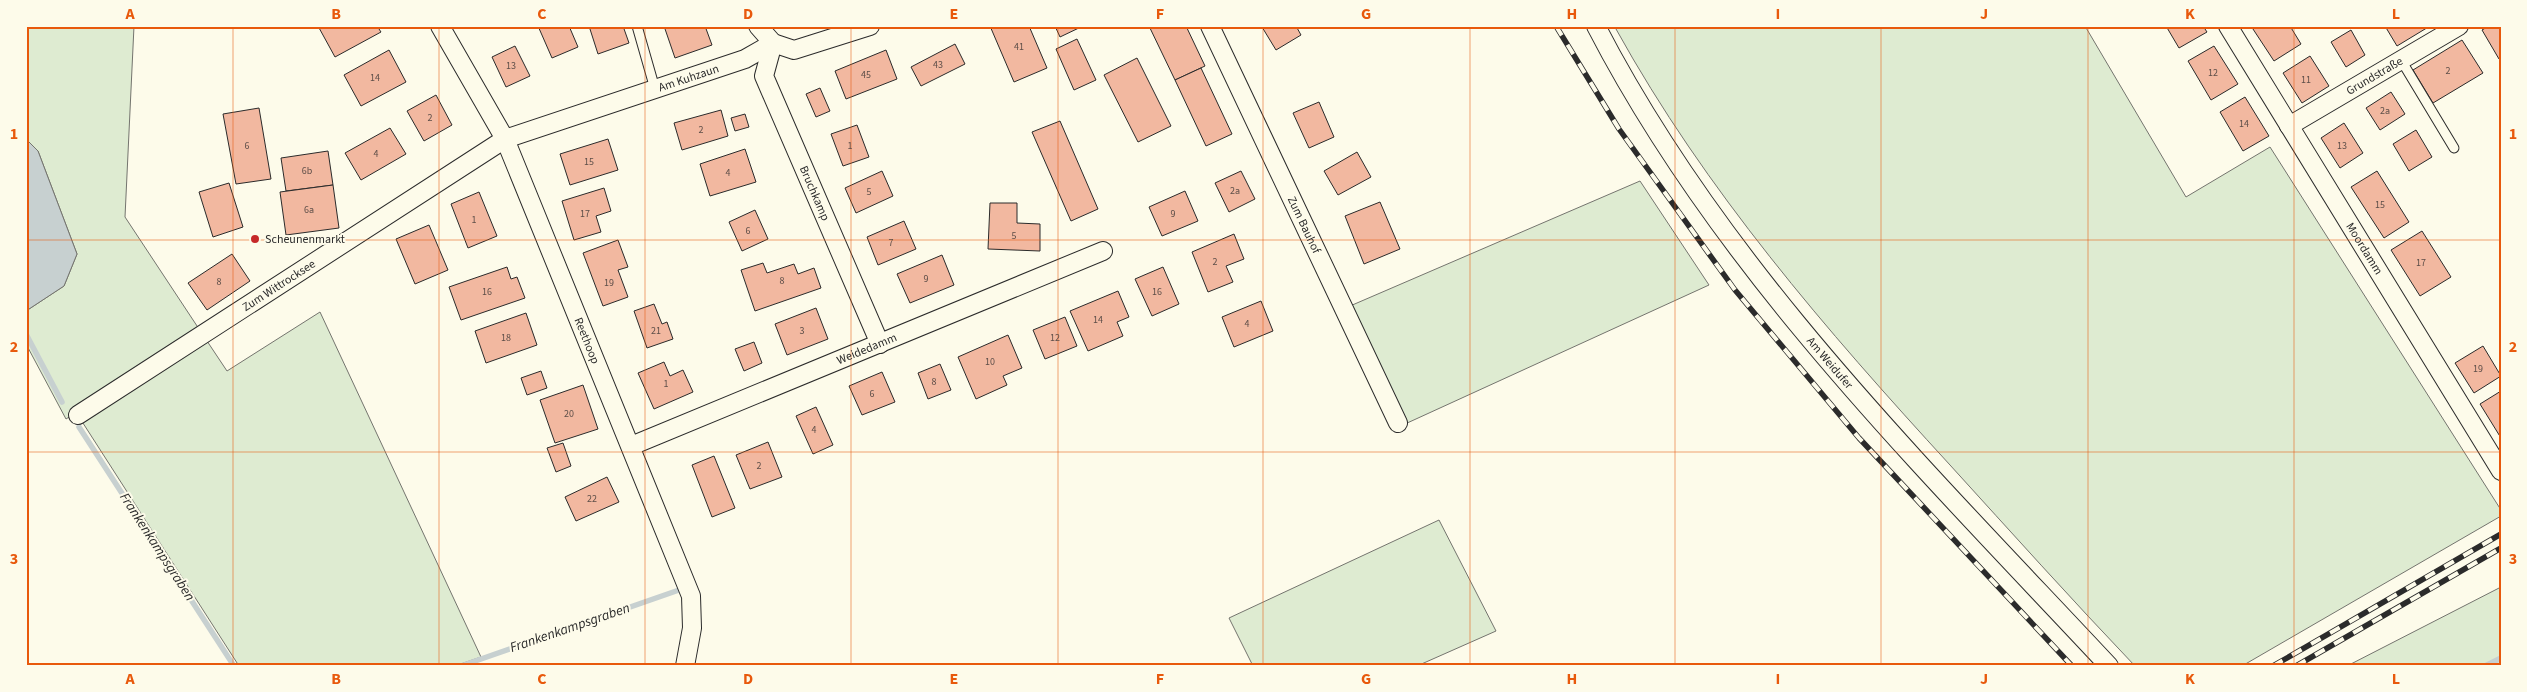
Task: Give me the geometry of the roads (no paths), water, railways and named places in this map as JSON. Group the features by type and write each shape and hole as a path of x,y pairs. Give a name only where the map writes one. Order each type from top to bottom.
{"street":[{"name":"Reethoop","path":"440,26 505,139 692,596 692,628 685,666"},
{"path":"758,26 773,43 794,50 870,26"},
{"name":"Zum Bauhof","path":"1210,26 1398,422"},
{"name":"Am Weidufer","path":"1596,26 1624,80 1666,145 1775,295 1893,435 2109,666"},
{"name":"Moordamm","path":"2228,26 2501,471"},
{"name":"Grundstraße","path":"2289,126 2459,26"},
{"name":"Am Kuhzaun","path":"505,139 745,59 773,43"},
{"name":"Bruchkamp","path":"773,43 764,76 880,344"},
{"name":"Zum Wittrocksee","path":"78,415 505,139"},
{"name":"Weidedamm","path":"631,446 1103,251"}],"lane":[{"path":"637,26 655,89"},
{"path":"2400,60 2454,148"}],"waterway":[{"name":"Frankenkampsgraben","path":"26,334 62,402"},
{"name":"Frankenkampsgraben","path":"79,427 234,666"},
{"name":"Frankenkampsgraben","path":"461,666 679,590"},
{"path":"2485,666 2501,658"}],"railway":[{"path":"1556,26 1619,129 1735,290 1859,438 2072,666"},
{"path":"2273,666 2501,534"},
{"path":"2296,666 2501,548"}],"place":[{"name":"Scheunenmarkt","path":"255,239"}]}
